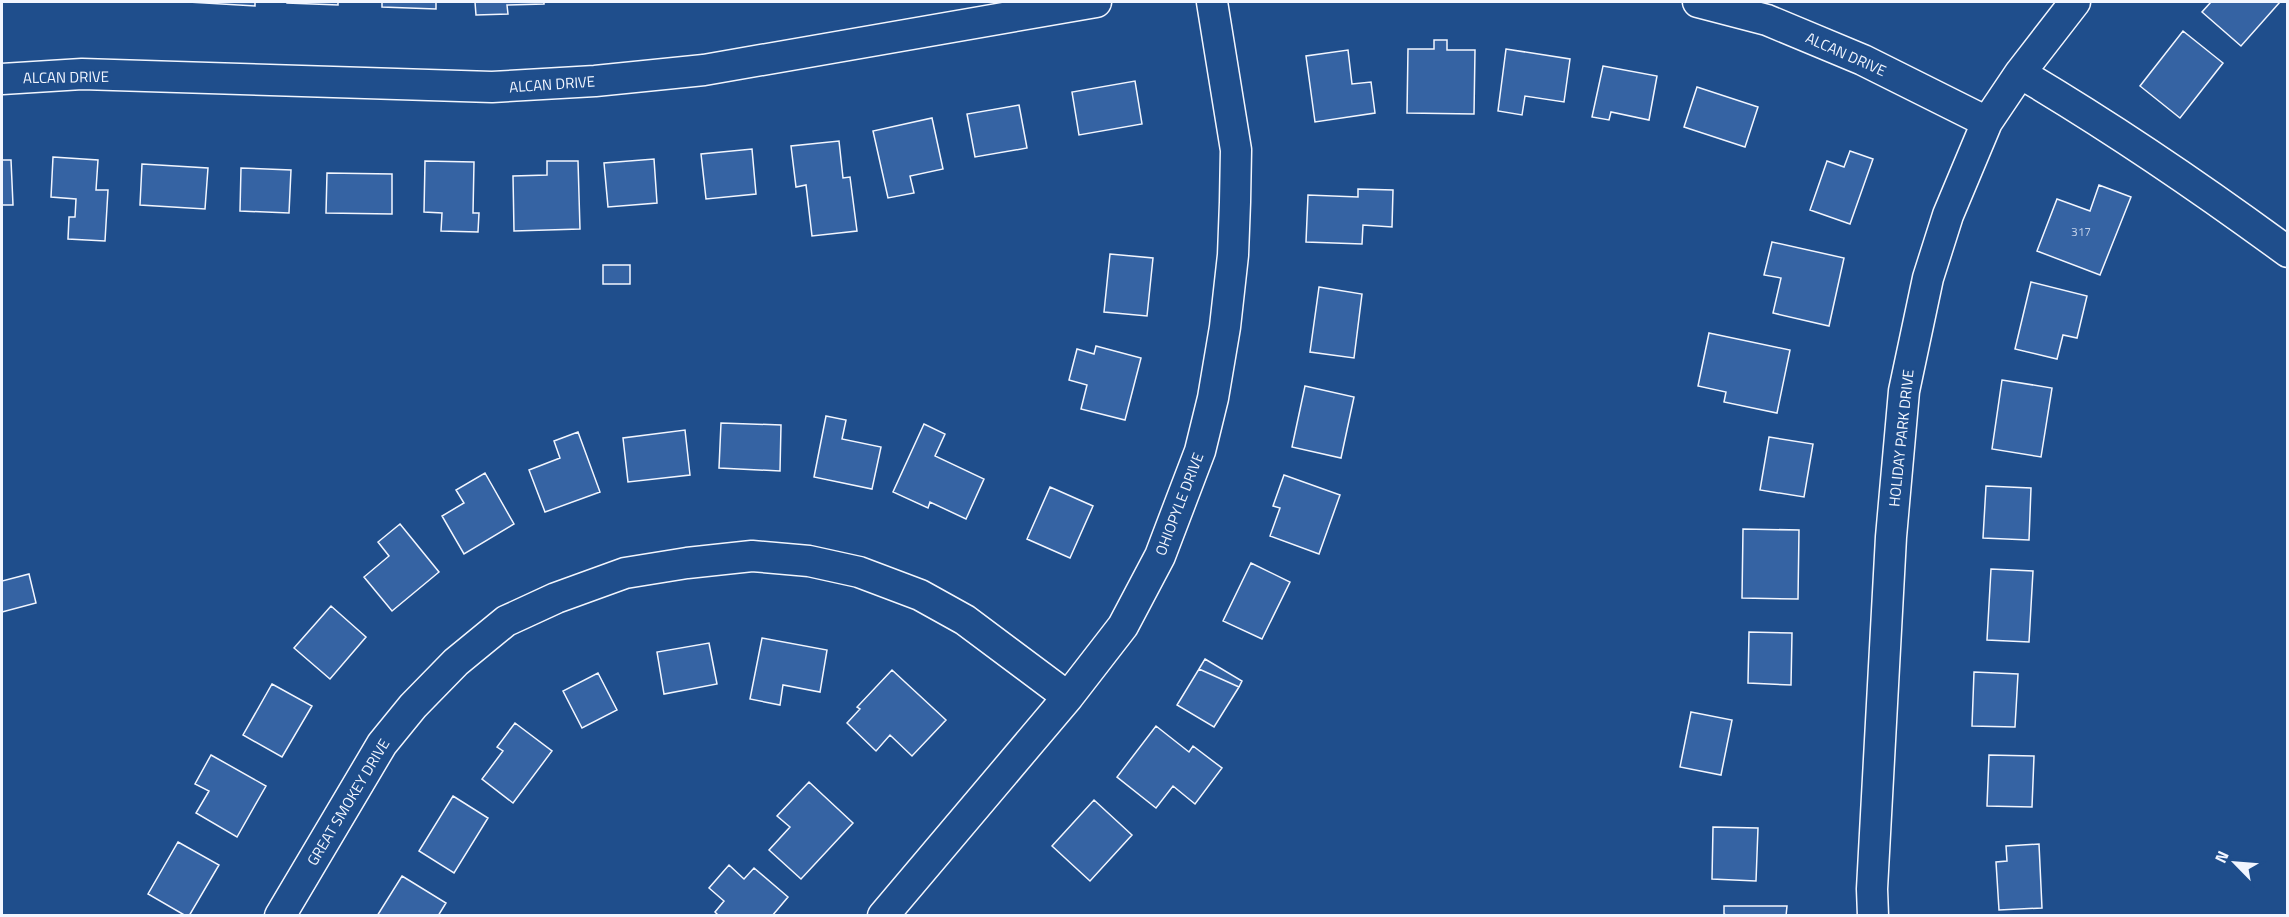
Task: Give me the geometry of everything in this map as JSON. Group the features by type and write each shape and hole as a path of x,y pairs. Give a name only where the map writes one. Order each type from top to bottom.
{"street":[{"name":"ALCAN DRIVE","path":"2,79 82,74 492,87 595,81 704,70 1096,2"},
{"name":"OHIOPYLE DRIVE","path":"883,915 1068,697 1122,626 1160,556 1200,451 1213,398 1225,327 1233,255 1236,150 1212,2"},
{"name":"ALCAN DRIVE","path":"1698,2 1778,24 1863,60 1988,122"},
{"name":"HOLIDAY PARK DRIVE","path":"1873,915 1872,890 1891,537 1904,391 1928,278 1948,215 1988,122 2020,73 2075,2"},
{"path":"2020,73 2090,114 2184,176 2288,252"},
{"name":"GREAT SMOKEY DRIVE","path":"280,915 382,744 413,706 456,662 506,621 556,598 625,573 752,556 809,561 860,572 920,595 965,620 1068,697"}],"building":[{"path":"188,2 255,2 255,6"},
{"path":"338,2 338,5 287,3"},
{"path":"382,2 436,2 436,9 382,7"},
{"path":"475,2 544,2 544,4 507,5 508,14 476,15"},
{"path":"2211,2 2280,2 2241,46 2202,12"},
{"path":"2183,31 2223,63 2180,118 2140,86"},
{"path":"1434,40 1447,40 1447,50 1475,50 1474,114 1407,113 1408,49 1434,49"},
{"path":"1506,49 1570,59 1564,102 1525,96 1522,115 1498,111"},
{"path":"1348,50 1352,84 1371,82 1375,113 1315,122 1306,56"},
{"path":"1603,66 1657,76 1649,120 1611,112 1609,120 1592,117"},
{"path":"1135,81 1142,124 1079,135 1072,92"},
{"path":"1697,87 1758,107 1745,147 1684,127"},
{"path":"1019,105 1027,148 975,157 967,114"},
{"path":"932,118 943,169 910,176 914,193 888,198 873,131"},
{"path":"839,141 843,178 850,177 857,231 812,236 806,185 796,187 791,146"},
{"path":"752,149 756,194 706,199 701,154"},
{"path":"1850,151 1873,159 1850,224 1810,210 1827,161 1844,167"},
{"path":"53,157 98,160 96,190 108,190 105,241 68,239 69,217 75,217 76,199 51,197"},
{"path":"654,159 657,203 608,207 604,163"},
{"path":"2,160 11,160 13,205 2,205"},
{"path":"425,161 474,162 473,213 479,213 478,232 441,231 442,213 424,212"},
{"path":"547,161 578,161 580,229 514,231 513,176 547,175"},
{"path":"142,164 208,168 205,209 140,205"},
{"path":"241,168 291,170 289,213 240,211"},
{"path":"327,173 392,174 392,214 326,213"},
{"path":"2099,185 2131,197 2100,275 2037,251 2057,199 2090,211"},
{"path":"1358,189 1393,190 1392,227 1363,225 1362,244 1306,242 1308,195 1358,197"},
{"path":"1772,242 1844,258 1829,326 1773,313 1781,278 1764,275"},
{"path":"1110,254 1153,258 1147,316 1104,312"},
{"path":"603,265 630,265 630,284 603,284"},
{"path":"2031,282 2087,296 2077,338 2063,335 2057,359 2015,349"},
{"path":"1319,287 1362,294 1354,358 1310,352"},
{"path":"1709,333 1790,350 1777,413 1724,402 1726,392 1698,386"},
{"path":"1096,346 1141,358 1125,420 1081,409 1087,385 1069,380 1077,349 1094,354"},
{"path":"2002,380 2052,388 2041,457 1992,449"},
{"path":"1305,386 1354,397 1341,458 1292,447"},
{"path":"826,416 846,420 842,439 881,447 872,489 814,477"},
{"path":"721,423 781,425 780,471 719,468"},
{"path":"924,424 945,434 935,456 984,479 966,519 930,502 928,508 893,492"},
{"path":"685,430 690,475 628,482 623,438"},
{"path":"578,432 600,492 545,512 529,470 560,458 554,441"},
{"path":"1769,437 1813,444 1804,497 1760,490"},
{"path":"485,473 514,524 464,554 442,516 464,503 456,490"},
{"path":"1284,475 1340,495 1319,554 1270,536 1280,508 1273,506"},
{"path":"1986,486 2031,488 2029,540 1983,538"},
{"path":"1050,487 1093,506 1070,558 1027,539"},
{"path":"400,524 439,572 392,611 364,577 389,556 378,542"},
{"path":"1743,529 1799,530 1798,599 1742,598"},
{"path":"1251,563 1290,582 1262,639 1223,621"},
{"path":"1991,569 2033,571 2029,642 1987,640"},
{"path":"29,574 36,603 2,612 2,581"},
{"path":"331,606 366,637 330,679 294,648"},
{"path":"1749,632 1792,633 1791,685 1748,683"},
{"path":"762,638 827,650 820,692 783,685 780,705 750,699"},
{"path":"709,643 717,684 664,694 657,652"},
{"path":"1205,659 1242,681 1239,687 1199,669"},
{"path":"1199,669 1239,687 1214,727 1177,705"},
{"path":"892,670 946,720 912,756 890,735 876,751 847,723 860,709 857,707"},
{"path":"1974,672 2018,674 2015,727 1972,726"},
{"path":"598,673 617,710 582,728 563,691"},
{"path":"272,684 312,706 282,757 243,735"},
{"path":"1691,712 1732,720 1721,775 1680,767"},
{"path":"515,723 552,751 513,803 482,779 503,751 497,747"},
{"path":"1156,726 1189,752 1193,746 1222,768 1195,804 1173,786 1156,808 1117,777"},
{"path":"211,755 266,786 237,837 196,813 209,791 195,784"},
{"path":"1989,755 2034,756 2032,807 1987,806"},
{"path":"809,782 853,823 801,879 769,850 790,827 777,816"},
{"path":"453,796 488,818 454,873 419,851"},
{"path":"1094,800 1132,835 1090,881 1052,846"},
{"path":"1713,827 1758,828 1756,881 1712,879"},
{"path":"178,842 219,865 189,916 148,894"},
{"path":"2039,844 2042,908 1999,910 1996,862 2007,861 2006,846"},
{"path":"729,865 744,879 754,868 788,897 772,916 719,916 715,912 724,901 709,888"},
{"path":"402,876 446,903 438,916 377,916"},
{"path":"1724,906 1787,906 1786,916 1728,916 1724,914"}]}
